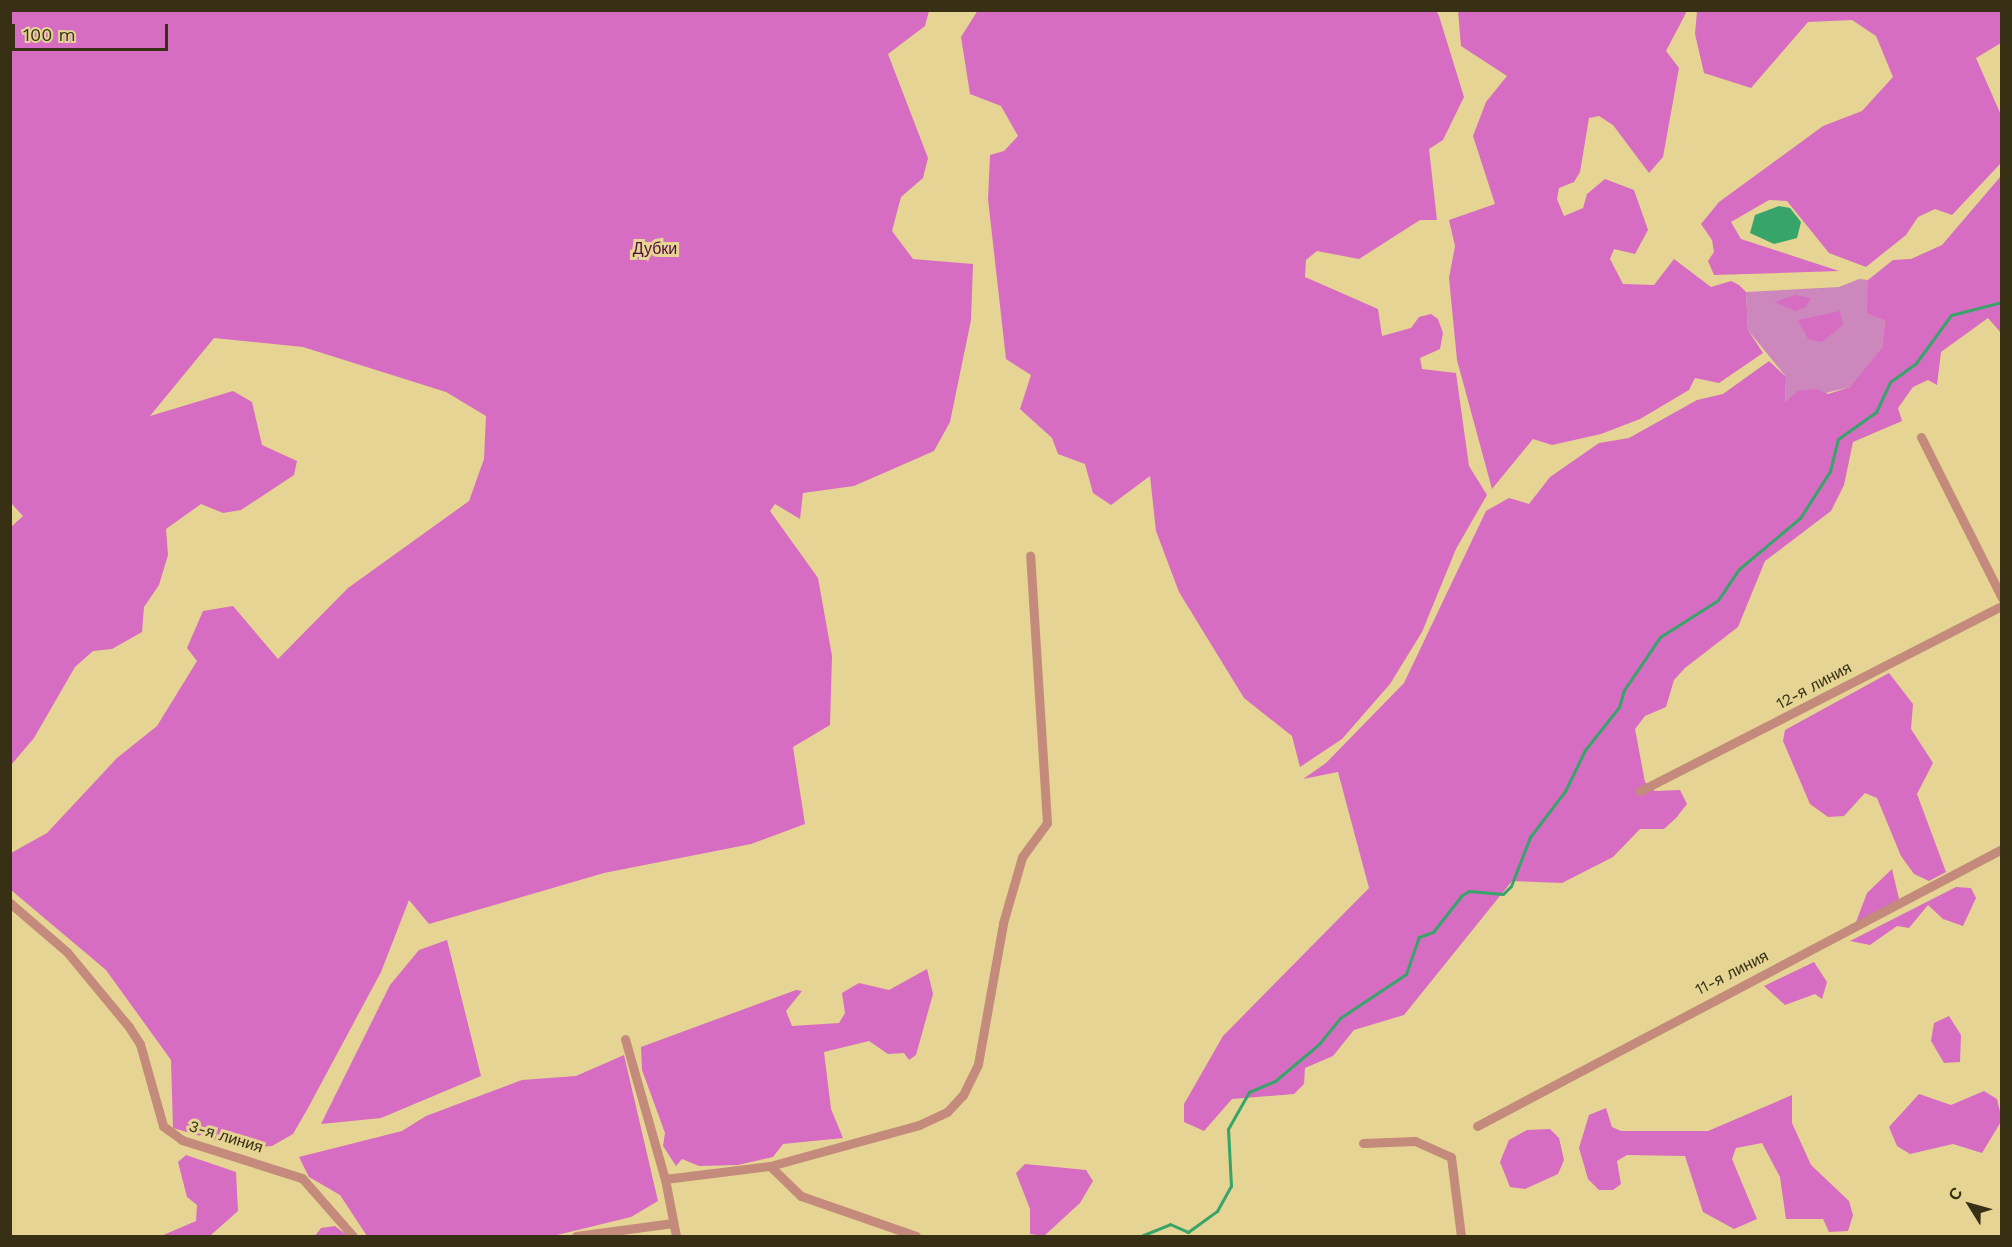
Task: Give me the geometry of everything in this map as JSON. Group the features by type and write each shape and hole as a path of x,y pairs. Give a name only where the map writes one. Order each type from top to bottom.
{"street":[{"path":"1921,436 2001,598"},
{"path":"665,1179 770,1166 946,1112 963,1095 978,1064 1003,923 1022,857 1047,823 1030,556"},
{"name":"12-я линия","path":"1640,791 2001,606"},
{"name":"11-я линия","path":"1477,1126 2001,849"},
{"name":"3-я линия","path":"10,903 68,952 129,1027 140,1044 163,1126 182,1140 302,1178 353,1236"},
{"path":"625,1039 665,1179 676,1236"},
{"path":"1363,1143 1415,1141 1451,1157 1461,1236"},
{"path":"770,1166 801,1196 916,1236"},
{"path":"576,1236 673,1223"}],"shaded area":[{"path":"1779,206 1790,208 1801,222 1797,238 1774,244 1750,233 1755,215"},
{"path":"1859,279 1868,280 1871,287 1868,313 1885,321 1882,348 1873,364 1850,387 1785,403 1786,377 1748,330 1746,292 1839,287"}],"green space":[{"path":"978,10 1436,10 1439,16 1464,97 1443,140 1429,149 1437,220 1420,220 1359,259 1317,251 1306,260 1305,277 1378,309 1382,336 1411,328 1419,317 1431,314 1438,319 1443,333 1440,349 1420,358 1422,369 1456,373 1469,466 1487,495 1456,549 1422,632 1390,684 1342,739 1300,767 1292,736 1244,698 1179,592 1156,531 1150,476 1111,505 1093,493 1085,464 1058,454 1052,438 1020,409 1031,375 1006,359 988,199 990,155 1004,151 1018,136 1001,106 970,94 961,37"},
{"name":"Дубки","path":"11,11 929,11 925,26 888,54 928,158 923,178 901,197 892,231 913,259 973,264 971,320 950,422 934,451 854,486 803,493 800,519 775,504 770,511 818,578 832,656 830,725 793,747 805,824 751,844 604,873 429,924 409,900 381,972 308,1108 293,1134 272,1146 241,1148 173,1128 171,1060 106,970 11,890 11,853 47,833 117,758 157,726 197,661 187,648 203,611 233,606 278,659 348,588 469,501 484,459 486,416 446,392 303,347 214,338 150,416 233,391 252,402 262,445 297,461 294,475 241,510 223,513 201,504 166,529 168,555 159,585 144,607 142,632 112,649 93,651 75,667 34,738 11,765 11,527 23,516 10,502"},
{"path":"1458,11 1687,11 1666,51 1679,68 1663,157 1649,173 1613,125 1599,116 1589,118 1580,172 1574,182 1559,188 1557,199 1564,216 1583,208 1587,194 1605,179 1634,190 1648,230 1635,254 1614,249 1610,259 1623,284 1654,285 1674,259 1711,287 1731,281 1746,292 1748,330 1763,353 1719,383 1695,378 1689,390 1640,419 1601,434 1552,445 1533,439 1492,489 1457,360 1449,278 1455,246 1449,220 1495,204 1473,136 1486,102 1507,76 1461,46"},
{"path":"1697,11 2001,11 2001,43 1976,58 2001,115 2001,163 1952,215 1935,209 1918,217 1906,235 1866,267 1829,253 1787,201 1769,200 1731,222 1741,239 1839,271 1714,275 1708,261 1714,252 1712,240 1701,224 1719,202 1823,126 1862,111 1893,77 1876,36 1852,20 1808,22 1751,88 1704,73 1695,34"},
{"path":"2001,176 2001,333 1988,318 1941,352 1937,385 1928,380 1913,387 1898,408 1902,421 1853,442 1844,485 1831,511 1765,561 1738,627 1685,668 1674,680 1666,707 1645,716 1635,729 1645,782 1655,791 1680,790 1687,804 1676,818 1664,829 1640,829 1613,857 1562,883 1512,881 1404,1015 1354,1030 1333,1056 1305,1068 1304,1084 1294,1094 1232,1099 1204,1131 1184,1122 1184,1104 1223,1036 1369,888 1338,772 1303,779 1326,763 1404,683 1486,511 1509,498 1529,504 1550,477 1599,443 1629,438 1697,400 1723,394 1769,361 1786,377 1785,402 1798,391 1817,389 1828,394 1850,387 1882,348 1885,321 1867,313 1868,280 1893,260 1911,259 1942,245"},
{"path":"1795,295 1811,298 1806,307 1795,311 1774,302"},
{"path":"1840,311 1843,325 1822,342 1808,339 1798,320"},
{"path":"1889,673 1913,704 1911,729 1933,763 1917,794 1946,872 1929,881 1914,874 1901,856 1877,798 1865,793 1844,816 1828,817 1810,804 1783,741 1785,730"},
{"path":"1892,869 1899,899 1853,930 1867,893"},
{"path":"1956,887 1971,888 1976,898 1963,926 1943,919 1928,905 1909,928 1897,926 1870,945 1850,941"},
{"path":"447,940 481,1076 381,1118 321,1124 390,985 419,950"},
{"path":"1814,962 1827,982 1822,999 1815,994 1785,1005 1764,986"},
{"path":"927,969 933,994 916,1055 909,1060 904,1053 888,1054 869,1041 824,1052 831,1109 843,1138 783,1144 773,1157 738,1165 699,1166 682,1159 676,1166 663,1146 665,1133 642,1070 641,1047 796,990 802,991 786,1011 792,1026 839,1023 845,1013 842,993 859,983 889,990"},
{"path":"1949,1016 1961,1035 1960,1062 1944,1063 1931,1041 1934,1023"},
{"path":"624,1055 658,1201 631,1217 553,1236 367,1236 340,1195 309,1177 299,1157 402,1131 426,1116 522,1080 576,1076"},
{"path":"1984,1091 1997,1099 2002,1120 1982,1153 1953,1144 1910,1154 1897,1146 1889,1127 1919,1094 1951,1105"},
{"path":"1792,1095 1792,1123 1811,1165 1849,1201 1853,1215 1848,1231 1829,1232 1823,1219 1786,1219 1780,1177 1762,1143 1736,1148 1732,1159 1757,1219 1734,1229 1703,1212 1685,1156 1627,1155 1617,1161 1621,1184 1613,1190 1599,1190 1588,1179 1579,1148 1589,1115 1606,1108 1612,1127 1621,1131 1708,1131"},
{"path":"1550,1129 1559,1138 1564,1160 1558,1174 1525,1189 1510,1187 1500,1162 1509,1140 1527,1130"},
{"path":"186,1155 236,1172 238,1211 211,1235 161,1236 196,1221 197,1205 187,1197 178,1162"},
{"path":"1025,1164 1086,1170 1093,1181 1080,1203 1044,1236 1030,1234 1030,1209 1016,1173"},
{"path":"335,1226 348,1236 315,1236 321,1228"}],"waterway":[{"path":"1141,1236 1170,1224 1188,1232 1217,1211 1231,1186 1228,1129 1249,1092 1275,1081 1319,1044 1340,1018 1406,974 1419,937 1433,932 1462,895 1469,891 1503,894 1511,886 1530,837 1565,791 1585,750 1619,707 1624,690 1660,637 1718,600 1739,569 1800,518 1830,471 1838,439 1876,412 1890,382 1916,363 1951,315 2002,302"}]}
